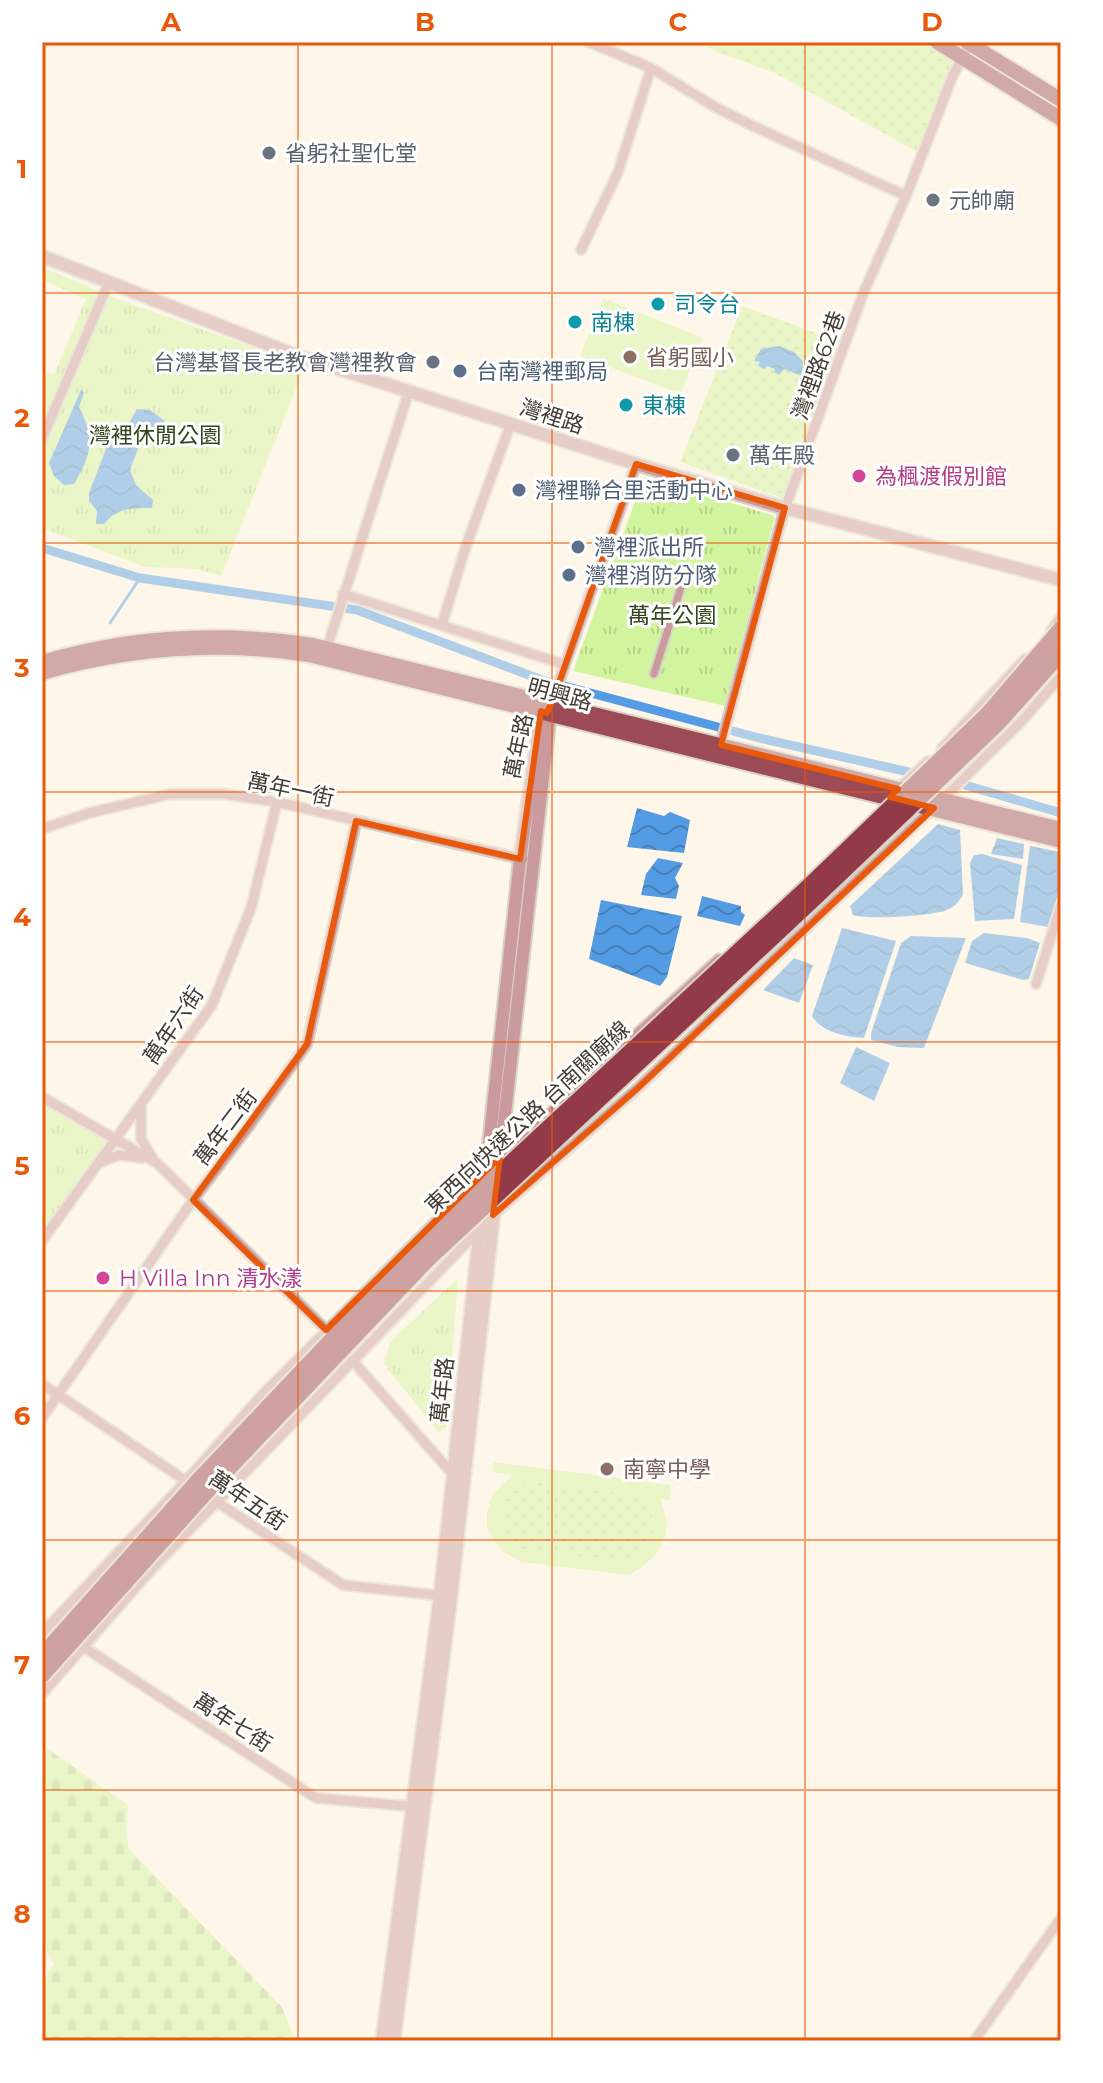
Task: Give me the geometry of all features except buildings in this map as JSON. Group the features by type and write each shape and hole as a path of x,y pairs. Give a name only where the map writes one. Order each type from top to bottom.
{"highway":[{"name":"東西向快速公路 台南關廟線","path":"42,1656 197,1482 416,1251 810,885 977,725 1061,629"},
{"name":"東西向快速公路 台南關廟線","path":"42,1675 208,1490 427,1260 975,745 1061,653"}],"main road":[{"path":"937,42 1061,119"},
{"path":"968,43 1061,100"},
{"name":"明興路","path":"42,662 137,642 208,636 260,638 327,648 721,745 938,804 1061,829"},
{"name":"明興路","path":"42,673 137,652 210,647 259,649 324,658 550,705"},
{"name":"明興路","path":"938,804 1061,841"}],"street":[{"path":"589,42 651,68 715,107 906,196"},
{"name":"灣裡路62巷","path":"721,745 785,508 863,294 968,43"},
{"path":"581,250 618,172 651,68"},
{"name":"灣裡路","path":"42,256 295,355 636,464 785,508 1061,580"},
{"path":"42,439 108,284"},
{"path":"327,648 409,391"},
{"path":"442,624 466,546 511,423"},
{"path":"550,705 636,464"},
{"path":"654,674 687,568"},
{"path":"343,595 442,624 562,667"},
{"path":"42,1633 326,1330 486,1171 767,915 971,719 1061,617"},
{"path":"42,1694 217,1501 493,1215 637,1089 938,804 1021,722 1061,676"},
{"name":"萬年路","path":"446,1596 453,1475 478,1231 526,860 550,705"},
{"name":"萬年一街","path":"42,829 89,813 170,794 224,794 277,802 526,860"},
{"name":"萬年六街","path":"42,1241 212,1005 251,908 277,802"},
{"name":"萬年二街","path":"42,1418 193,1200 307,1044 356,821"},
{"name":"萬年路","path":"394,2041 396,1980 463,1484 500,1158 526,860"},
{"path":"1036,984 1061,905"},
{"path":"1051,933 1061,938"},
{"path":"42,1097 157,1163"},
{"path":"141,1103 141,1139 157,1163 326,1330"},
{"path":"95,1165 119,1155 157,1163"},
{"path":"352,1360 463,1484"},
{"name":"萬年五街","path":"42,1384 343,1585 446,1596"},
{"name":"萬年七街","path":"42,1615 83,1646 316,1798 418,1807"},
{"path":"974,2041 1061,1918"},
{"name":"萬年路","path":"382,2041 396,1980"}],"highlighted area":[{"path":"636,464 785,508 721,745 898,789 890,797 934,808 637,1089 493,1215 500,1157 326,1330 193,1200 307,1044 356,821 520,859 541,711 547,713 556,691"}],"green space":[{"path":"699,42 929,42 955,58 919,153 775,73 719,53"},
{"name":"灣裡休閒公園","path":"42,267 120,300 305,366 221,576 197,569 145,567 42,528 42,371 54,375 86,299 42,280"},
{"path":"603,298 703,338 681,394 580,356"},
{"path":"742,306 841,342 782,498 680,462"},
{"name":"萬年公園","path":"644,477 775,516 725,706 573,671"},
{"path":"42,1093 114,1139 42,1241"},
{"path":"42,1142 64,1157 42,1191"},
{"path":"458,1278 447,1427 438,1432 384,1364 390,1342"},
{"path":"494,1462 671,1485 669,1500 660,1499 665,1512 666,1534 650,1561 629,1575 521,1562 504,1552 487,1527 492,1496 512,1475 493,1472","holes":["531,1482 634,1495 651,1511 654,1530 651,1541 637,1557 620,1562 522,1549 506,1537 499,1516 510,1494"]},
{"path":"531,1482 634,1495 651,1511 654,1530 651,1541 637,1557 620,1562 522,1549 506,1537 499,1516 510,1494"},
{"path":"42,1745 128,1805 126,1827 129,1849 282,2007 295,2041 42,2041 42,1982 54,1964 42,1943"}],"water":[{"path":"779,346 794,352 803,361 802,376 784,369 779,375 774,372 775,369 767,366 765,369 758,366 760,362 754,361 761,349"},
{"path":"81,390 84,393 79,407 88,428 88,455 74,484 64,485 54,476 49,463"},
{"path":"137,409 150,410 165,421 161,429 139,446 130,470 136,485 153,500 152,508 125,510 104,524 96,524 97,511 89,501 89,493 111,436 129,423"},
{"path":"637,808 664,816 670,812 690,820 684,853 627,847"},
{"path":"938,824 960,830 963,894 958,903 944,911 924,914 885,917 853,915 850,906"},
{"path":"997,838 1024,844 1023,859 991,854"},
{"path":"1030,846 1061,852 1061,886 1048,927 1020,922"},
{"path":"982,854 1022,865 1014,919 975,921 970,863 974,855"},
{"path":"658,858 683,863 675,878 679,886 676,899 641,895 646,874"},
{"path":"702,896 741,906 741,912 745,915 740,926 697,916"},
{"path":"601,900 682,916 667,977 660,986 589,959"},
{"path":"842,928 896,941 864,1038 828,1030 812,1016"},
{"path":"984,933 1027,938 1040,943 1029,979 1023,980 965,963 972,941"},
{"path":"911,936 966,938 924,1048 898,1047 871,1040 901,943"},
{"path":"794,958 813,965 799,1003 763,990"},
{"path":"856,1047 890,1063 874,1101 840,1083"}],"waterway":[{"path":"42,548 140,578 357,610 542,680 759,738 909,772"},
{"path":"110,623 140,578"},
{"path":"965,785 1061,813"}],"place":[{"name":"省躬社聖化堂","path":"269,153"},
{"name":"元帥廟","path":"933,200"},
{"name":"司令台","path":"658,304"},
{"name":"南棟","path":"575,322"},
{"name":"省躬國小","path":"630,357"},
{"name":"台灣基督長老教會灣裡教會","path":"433,362"},
{"name":"台南灣裡郵局","path":"460,371"},
{"name":"東棟","path":"626,405"},
{"name":"萬年殿","path":"733,455"},
{"name":"為楓渡假別館","path":"859,476"},
{"name":"灣裡聯合里活動中心","path":"519,490"},
{"name":"灣裡派出所","path":"578,547"},
{"name":"灣裡消防分隊","path":"569,575"},
{"name":"H Villa Inn 清水漾","path":"103,1278"},
{"name":"南寧中學","path":"607,1469"}]}
